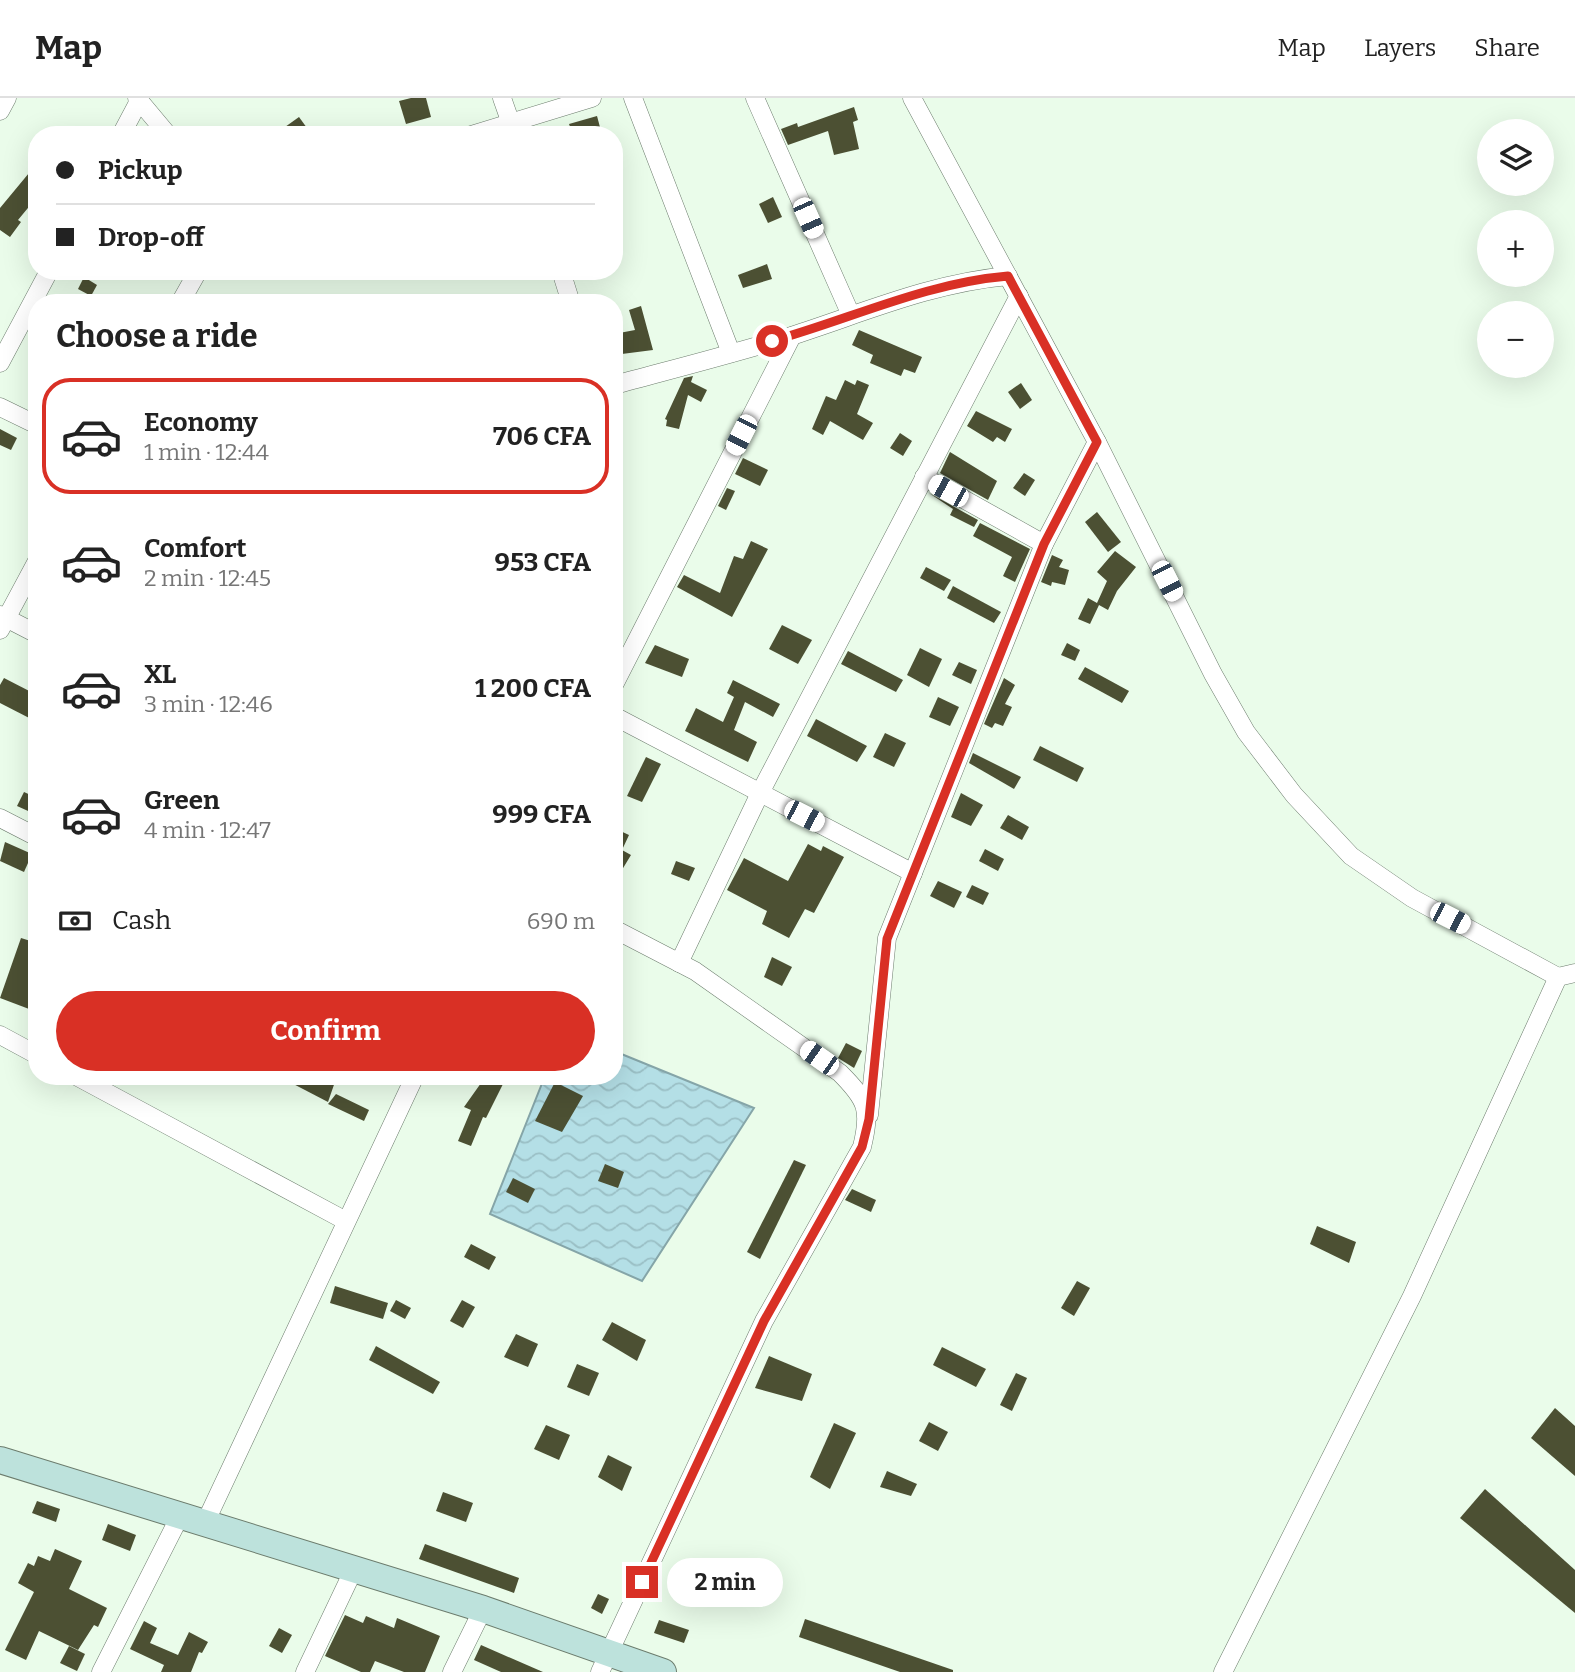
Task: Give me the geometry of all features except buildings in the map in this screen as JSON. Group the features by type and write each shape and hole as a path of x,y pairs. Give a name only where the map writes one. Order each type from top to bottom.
{"main road":[{"path":"0,1460 483,1609 604,1663 663,1672"}],"street":[{"path":"0,111 7,98"},
{"path":"502,98 512,126"},
{"path":"521,126 593,98"},
{"path":"633,98 731,353"},
{"path":"755,98 850,313"},
{"path":"912,98 1097,442 1213,674 1246,732 1294,795 1352,856 1412,898 1566,975 1412,1296 1223,1672"},
{"path":"125,126 138,99 160,126"},
{"path":"623,383 792,336 850,313 969,279 1008,276"},
{"path":"679,963 760,793 1019,296"},
{"path":"0,363 28,309"},
{"path":"623,667 792,336"},
{"path":"0,407 28,421"},
{"path":"604,1663 764,1321 862,1147 869,1119 882,960 887,939 1044,544 1097,442"},
{"path":"924,477 1044,544"},
{"path":"28,576 2,621 28,631"},
{"path":"623,721 913,873"},
{"path":"0,818 28,832"},
{"path":"623,934 679,963 840,1073 858,1091 869,1119"},
{"path":"0,1035 28,1050"},
{"path":"93,1085 346,1221"},
{"path":"100,1672 192,1519 346,1221 411,1085"},
{"path":"305,1672 354,1569"},
{"path":"452,1672 483,1609"}],"water":[{"path":"623,1055 754,1108 642,1281 490,1214 541,1085 623,1085"}],"route":[{"path":"642,1582 764,1321 862,1147 869,1119 882,960 887,939 1044,544 1070,488 1097,442 1008,276 969,279 850,313 772,341"}]}
